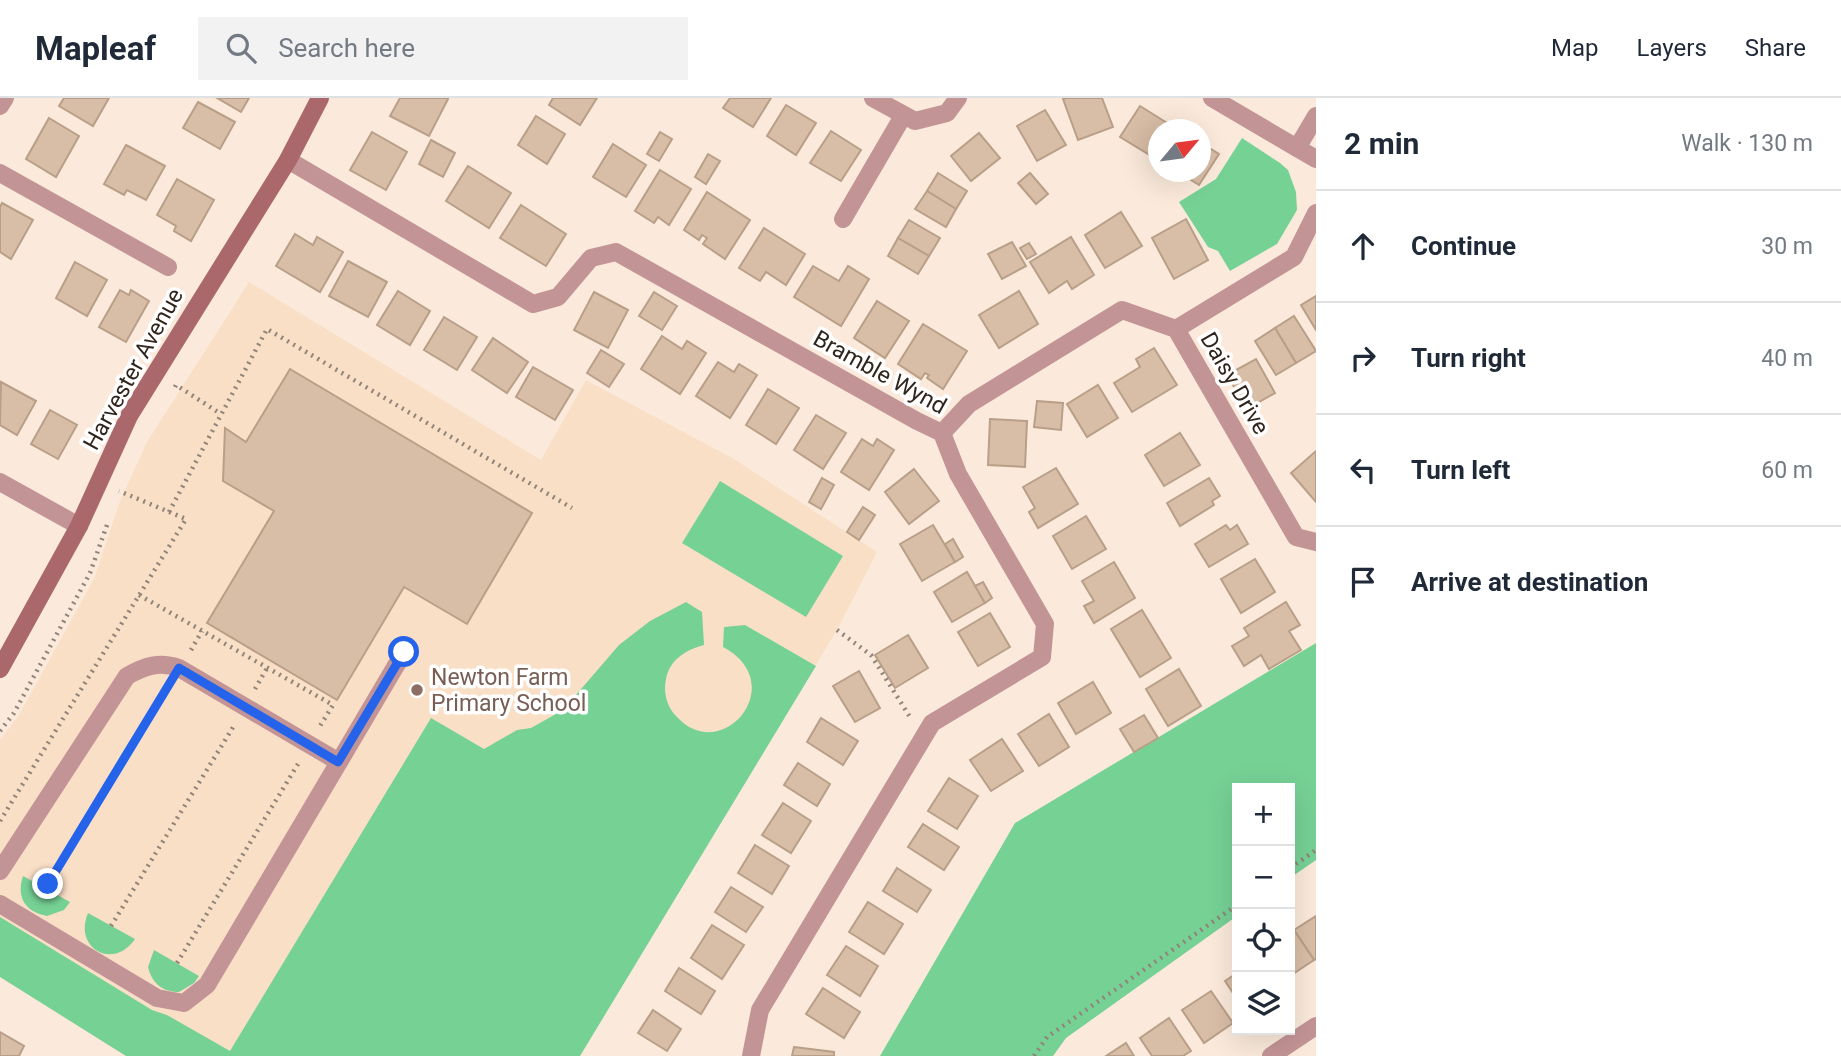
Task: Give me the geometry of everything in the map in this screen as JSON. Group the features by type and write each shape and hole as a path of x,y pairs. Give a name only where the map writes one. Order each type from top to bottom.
{"street":[{"path":"0,106 5,98"},
{"name":"Harvester Avenue","path":"0,669 79,526 129,416 288,160 320,98"},
{"path":"873,98 915,121 947,113 958,98"},
{"path":"1212,98 1316,159"},
{"path":"843,219 903,116"},
{"path":"1297,148 1316,116"},
{"name":"Bramble Wynd","path":"288,160 533,304 558,297 591,258 616,252 942,433 958,474 1045,624 1042,657 932,723 760,1010 751,1056"},
{"path":"0,173 168,267"},
{"path":"1175,329 1294,257 1316,213"},
{"name":"Daisy Drive","path":"942,433 970,404 1122,310 1175,329 1296,537 1316,542"},
{"path":"0,482 79,526"},
{"path":"0,904 157,999 184,1003 207,985 404,652"},
{"path":"0,871 127,676 145,666 165,663 179,668 338,762"},
{"path":"1271,1056 1316,1026"}],"path":[{"path":"169,512 267,329 572,508"},
{"path":"176,386 221,414"},
{"path":"0,821 186,519 119,491 115,503"},
{"path":"0,731 14,713 90,573 111,515"},
{"path":"139,594 333,705 177,963"},
{"path":"837,630 872,655 922,738"},
{"path":"48,884 202,631"},
{"path":"111,926 267,668"},
{"path":"1295,865 1316,850"},
{"path":"1034,1056 1047,1037 1232,908"}],"shaded area":[{"name":"Newton Farm Primary School","path":"249,282 541,460 586,380 734,459 877,552 837,630 580,1056 126,1056 0,977 0,740 19,715 94,579 120,501 147,442"}],"green space":[{"path":"1242,138 1288,170 1296,192 1297,210 1277,244 1230,271 1218,251 1208,247 1179,202 1216,179"},
{"path":"720,481 843,556 806,617 682,543"},
{"path":"686,602 702,612 704,645 685,653 675,661 668,672 665,690 674,714 696,730 714,732 730,726 743,714 751,698 751,680 742,662 723,647 724,627 745,625 816,666 580,1056 126,1056 0,977 0,917 152,1010 167,1015 230,1051 431,718 484,749 517,730 531,728 563,710 619,645 650,621"},
{"path":"1316,643 1316,860 1295,875 1295,783 1232,783 1232,920 1066,1038 1053,1056 880,1056 1015,823"},
{"path":"23,876 70,902 64,910 47,916 33,911 22,897"},
{"path":"88,913 135,939 126,949 116,953 98,951 90,945 86,936"},
{"path":"154,950 199,976 194,983 179,992 163,988 152,978 148,967"}],"building":[{"path":"64,98 109,98 93,126 59,106"},
{"path":"217,98 249,98 241,112"},
{"path":"400,98 448,99 429,136 390,116"},
{"path":"553,98 597,98 580,125 549,105"},
{"path":"730,98 771,98 753,127 723,108"},
{"path":"1102,98 1113,127 1078,140 1063,99"},
{"path":"198,102 235,122 220,149 183,128"},
{"path":"786,105 816,123 796,155 767,136"},
{"path":"1140,106 1161,119 1148,119 1148,154 1120,137"},
{"path":"1045,110 1066,145 1037,161 1017,126"},
{"path":"536,116 565,134 547,164 518,145"},
{"path":"49,118 79,136 56,177 26,159"},
{"path":"831,131 861,150 841,181 810,163"},
{"path":"372,132 407,152 386,190 350,170"},
{"path":"660,132 672,139 659,161 647,154"},
{"path":"979,133 1000,158 971,181 951,156"},
{"path":"431,140 455,153 443,177 419,164"},
{"path":"613,144 646,165 626,197 593,177"},
{"path":"126,145 165,166 146,200 127,190 124,195 104,184"},
{"path":"1211,149 1219,154 1211,166"},
{"path":"708,154 720,161 706,184 695,177"},
{"path":"468,166 511,193 489,228 446,201"},
{"path":"660,170 691,189 669,225 658,217 654,223 635,211"},
{"path":"938,173 967,191 956,209 927,191"},
{"path":"1030,173 1048,194 1036,204 1018,183"},
{"path":"177,179 214,200 191,241 174,231 176,226 157,215"},
{"path":"927,191 956,209 946,227 915,209"},
{"path":"707,192 750,220 725,259 703,244 707,238 702,235 699,240 684,230"},
{"path":"2,203 33,220 11,259 0,252"},
{"path":"521,205 566,234 546,266 500,238"},
{"path":"1121,212 1142,246 1105,268 1085,235"},
{"path":"1186,219 1208,260 1174,279 1152,238"},
{"path":"909,220 940,238 929,256 898,238"},
{"path":"764,228 805,254 786,285 766,272 760,281 739,268"},
{"path":"295,234 313,245 317,237 343,252 320,292 276,266"},
{"path":"1071,237 1094,275 1072,289 1067,281 1049,293 1030,262"},
{"path":"898,238 929,256 918,274 888,256"},
{"path":"1012,242 1026,266 1002,279 988,254"},
{"path":"1029,243 1036,254 1027,259 1020,248"},
{"path":"348,261 387,282 368,317 329,296"},
{"path":"75,262 107,280 87,316 56,298"},
{"path":"813,266 839,281 848,266 869,279 841,326 794,297"},
{"path":"120,290 129,295 131,290 149,301 126,342 99,327"},
{"path":"398,291 430,311 410,345 377,325"},
{"path":"1019,291 1038,324 999,348 979,315"},
{"path":"594,292 628,310 608,348 574,330"},
{"path":"654,292 677,306 662,330 639,316"},
{"path":"1316,296 1316,330 1301,305"},
{"path":"877,301 909,321 885,358 854,338"},
{"path":"1294,316 1316,351 1296,363 1275,328"},
{"path":"444,317 477,337 457,370 424,350"},
{"path":"923,324 967,351 943,389 927,378 929,375 925,373 921,379 898,364"},
{"path":"1275,328 1296,363 1276,375 1255,341"},
{"path":"662,336 682,349 687,341 706,353 680,394 641,369"},
{"path":"493,338 528,362 507,393 472,370"},
{"path":"1154,348 1177,385 1132,412 1114,383 1140,367 1136,359"},
{"path":"601,350 624,364 609,387 587,373"},
{"path":"1256,359 1275,393 1247,409 1227,375"},
{"path":"718,362 734,372 739,364 757,375 730,418 696,396"},
{"path":"533,367 573,390 555,420 516,397"},
{"path":"290,369 532,513 467,624 404,587 337,700 207,623 274,511 223,481 225,428 246,442"},
{"path":"1,382 36,401 17,435 0,425"},
{"path":"1098,385 1118,418 1087,437 1067,404"},
{"path":"768,389 799,408 776,444 746,425"},
{"path":"1037,401 1063,403 1061,430 1034,427"},
{"path":"50,410 77,425 58,459 31,444"},
{"path":"816,415 846,433 823,469 794,450"},
{"path":"990,419 1027,421 1025,467 988,465"},
{"path":"1180,433 1200,465 1164,486 1145,455"},
{"path":"862,439 873,446 877,439 894,450 869,490 841,472"},
{"path":"1316,451 1316,502 1291,473"},
{"path":"1056,468 1078,504 1038,528 1029,512 1035,508 1023,487"},
{"path":"914,469 939,501 909,524 885,492"},
{"path":"822,478 834,485 821,509 809,502"},
{"path":"1209,478 1220,496 1212,501 1214,505 1180,526 1167,503"},
{"path":"863,507 875,515 859,540 847,532"},
{"path":"1086,516 1106,549 1072,569 1053,536"},
{"path":"933,525 955,562 922,581 900,544"},
{"path":"1226,525 1230,530 1237,525 1248,544 1209,567 1195,544"},
{"path":"953,539 963,557 955,562 945,544"},
{"path":"1255,559 1275,592 1241,613 1221,579"},
{"path":"1114,562 1135,598 1094,623 1084,606 1094,601 1082,581"},
{"path":"967,572 985,603 952,622 934,592"},
{"path":"983,582 992,598 985,603 975,586"},
{"path":"1286,602 1300,625 1289,631 1301,650 1269,669 1261,655 1244,666 1232,646 1249,636 1244,628"},
{"path":"1142,610 1171,658 1140,677 1111,629"},
{"path":"990,613 1010,647 978,666 958,632"},
{"path":"908,635 928,668 895,688 875,655"},
{"path":"1179,669 1201,706 1168,726 1146,689"},
{"path":"859,671 880,708 855,722 833,686"},
{"path":"1093,682 1111,713 1076,734 1058,703"},
{"path":"1049,714 1069,747 1039,766 1018,734"},
{"path":"1144,715 1158,738 1134,752 1120,729"},
{"path":"821,718 858,741 843,765 807,742"},
{"path":"1002,739 1023,771 991,791 970,760"},
{"path":"798,763 830,784 817,806 784,785"},
{"path":"949,778 978,796 957,829 928,811"},
{"path":"783,803 811,821 791,853 762,835"},
{"path":"923,824 959,847 944,870 908,847"},
{"path":"755,845 789,866 772,894 738,873"},
{"path":"897,868 931,890 917,912 883,891"},
{"path":"731,887 763,907 746,932 715,912"},
{"path":"868,902 903,924 884,954 849,932"},
{"path":"1316,916 1316,959 1314,960 1295,929"},
{"path":"712,925 744,945 722,979 691,958"},
{"path":"1295,932 1314,960 1295,973"},
{"path":"846,946 878,966 860,996 827,975"},
{"path":"679,968 715,991 701,1014 665,991"},
{"path":"1232,976 1232,992 1225,981"},
{"path":"823,988 860,1012 844,1038 806,1014"},
{"path":"1211,991 1232,1024 1204,1043 1182,1010"},
{"path":"653,1010 681,1029 667,1051 638,1033"},
{"path":"1169,1018 1191,1051 1183,1056 1152,1056 1140,1038"},
{"path":"0,1032 24,1046 19,1056 0,1056"},
{"path":"1126,1043 1134,1056 1106,1056"},
{"path":"794,1047 834,1052 834,1056 792,1056"}],"place":[{"name":"Newton Farm Primary School","path":"417,690"}],"route":[{"path":"48,884 179,668 338,762 404,652"}]}
